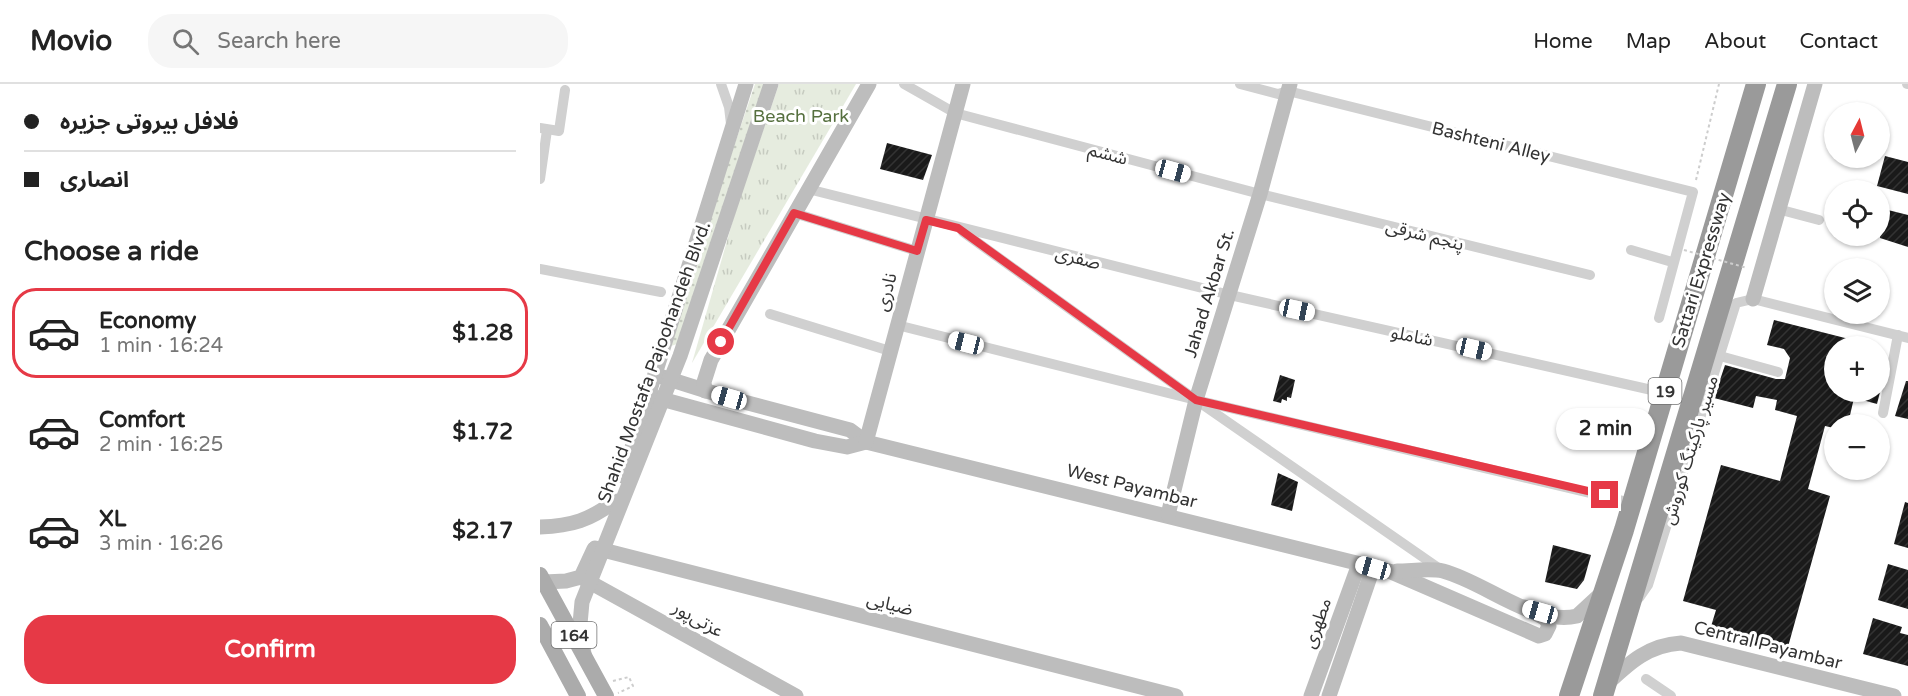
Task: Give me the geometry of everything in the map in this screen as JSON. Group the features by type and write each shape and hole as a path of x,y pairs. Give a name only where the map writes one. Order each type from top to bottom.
{"highway":[{"name":"Sattari Expressway","path":"1569,696 1632,503 1756,84"},
{"name":"Sattari Expressway","path":"1606,689 1786,84"}],"main road":[{"name":"Shahid Mostafa Pajoohandeh Blvd.","path":"584,654 581,614 586,580 657,398 731,126 746,84"},
{"name":"Shahid Mostafa Pajoohandeh Blvd.","path":"663,377 702,293 771,84"},
{"path":"705,391 704,382 711,360 868,84"},
{"name":"نادری","path":"866,442 963,84"},
{"path":"1753,299 1815,84"},
{"name":"Jahad Akbar St.","path":"1168,514 1196,400 1260,194 1286,86"},
{"name":"West Payambar","path":"663,377 705,391 850,430 866,442 1168,514 1389,571 1539,636 1545,634 1549,626 1546,619 1524,607 1442,571 1389,571"},
{"name":"Shahid Mostafa Pajoohandeh Blvd.","path":"599,550 615,501 657,398"},
{"name":"West Payambar","path":"657,398 815,441 848,447 866,442"},
{"path":"540,527 568,525 593,518 615,501"},
{"name":"ضیایی","path":"599,550 1176,696"},
{"name":"مطهری","path":"1311,696 1366,566"},
{"name":"مطهری","path":"1329,696 1366,566"},
{"path":"542,578 566,581 586,580"},
{"name":"164","path":"542,578 606,696"},
{"name":"عزتی‌پور","path":"586,580 796,696"},
{"name":"West Payambar","path":"1524,607 1569,618 1585,611 1603,592"},
{"name":"164","path":"540,625 578,696"},
{"name":"Central Payambar","path":"1606,689 1629,662 1655,647 1681,643 1894,696"}],"street":[{"path":"721,84 729,107 731,126"},
{"name":"ششم","path":"904,84 955,113 1260,194"},
{"name":"Bashteni Alley","path":"1240,84 1278,94 1286,86 1693,192"},
{"path":"540,179 544,129 559,131 565,90"},
{"name":"صفری","path":"808,189 1230,295"},
{"path":"1659,318 1672,262 1693,192"},
{"name":"پنجم شرقی","path":"1260,194 1590,275"},
{"path":"1778,209 1818,220"},
{"path":"794,213 917,251"},
{"path":"958,228 1196,400 1442,571"},
{"path":"1631,250 1672,262"},
{"path":"540,269 661,292"},
{"name":"شاملو","path":"1230,295 1665,393"},
{"path":"1753,299 1903,337 1883,412"},
{"name":"مسیر پارکینگ کوروش","path":"1631,609 1648,585 1736,303 1753,299"},
{"path":"770,314 890,351"},
{"path":"897,325 1196,400 1632,503"},
{"path":"1720,356 1778,372"},
{"path":"1646,679 1671,696"}],"path":[{"path":"1693,192 1719,84"},
{"path":"1684,250 1747,268"},
{"path":"613,696 633,686 628,677"}],"green space":[{"path":"755,84 765,84 677,344 671,346 686,288"},
{"name":"Beach Park","path":"779,84 856,84 692,363 737,206"}],"building":[{"path":"887,143 932,155 923,180 880,169"},
{"path":"1890,157 1908,162 1908,194 1890,189 1890,180 1879,180 1882,168 1890,168"},
{"path":"1890,210 1908,215 1908,247 1890,241"},
{"path":"1774,320 1837,336 1824,336 1824,402 1853,402 1850,414 1824,414 1824,430 1808,489 1830,496 1786,654 1709,633 1716,610 1683,601 1721,465 1780,481 1797,416 1775,410 1777,400 1756,396 1753,408 1714,398 1725,365 1776,379 1785,379 1790,358 1784,349 1767,345"},
{"path":"1280,375 1295,380 1291,398 1287,397 1287,401 1282,399 1281,403 1273,401"},
{"path":"1906,381 1908,381 1908,419 1895,416"},
{"path":"1278,473 1298,482 1292,511 1271,505"},
{"path":"1905,502 1908,503 1908,548 1894,544"},
{"path":"1553,545 1591,555 1584,580 1577,589 1545,582"},
{"path":"1888,564 1908,570 1908,609 1878,600"},
{"path":"1873,618 1902,627 1900,633 1908,635 1908,666 1863,654"}],"route":[{"path":"721,342 794,213 917,251 926,220 958,228 1196,400 1605,495"}]}
